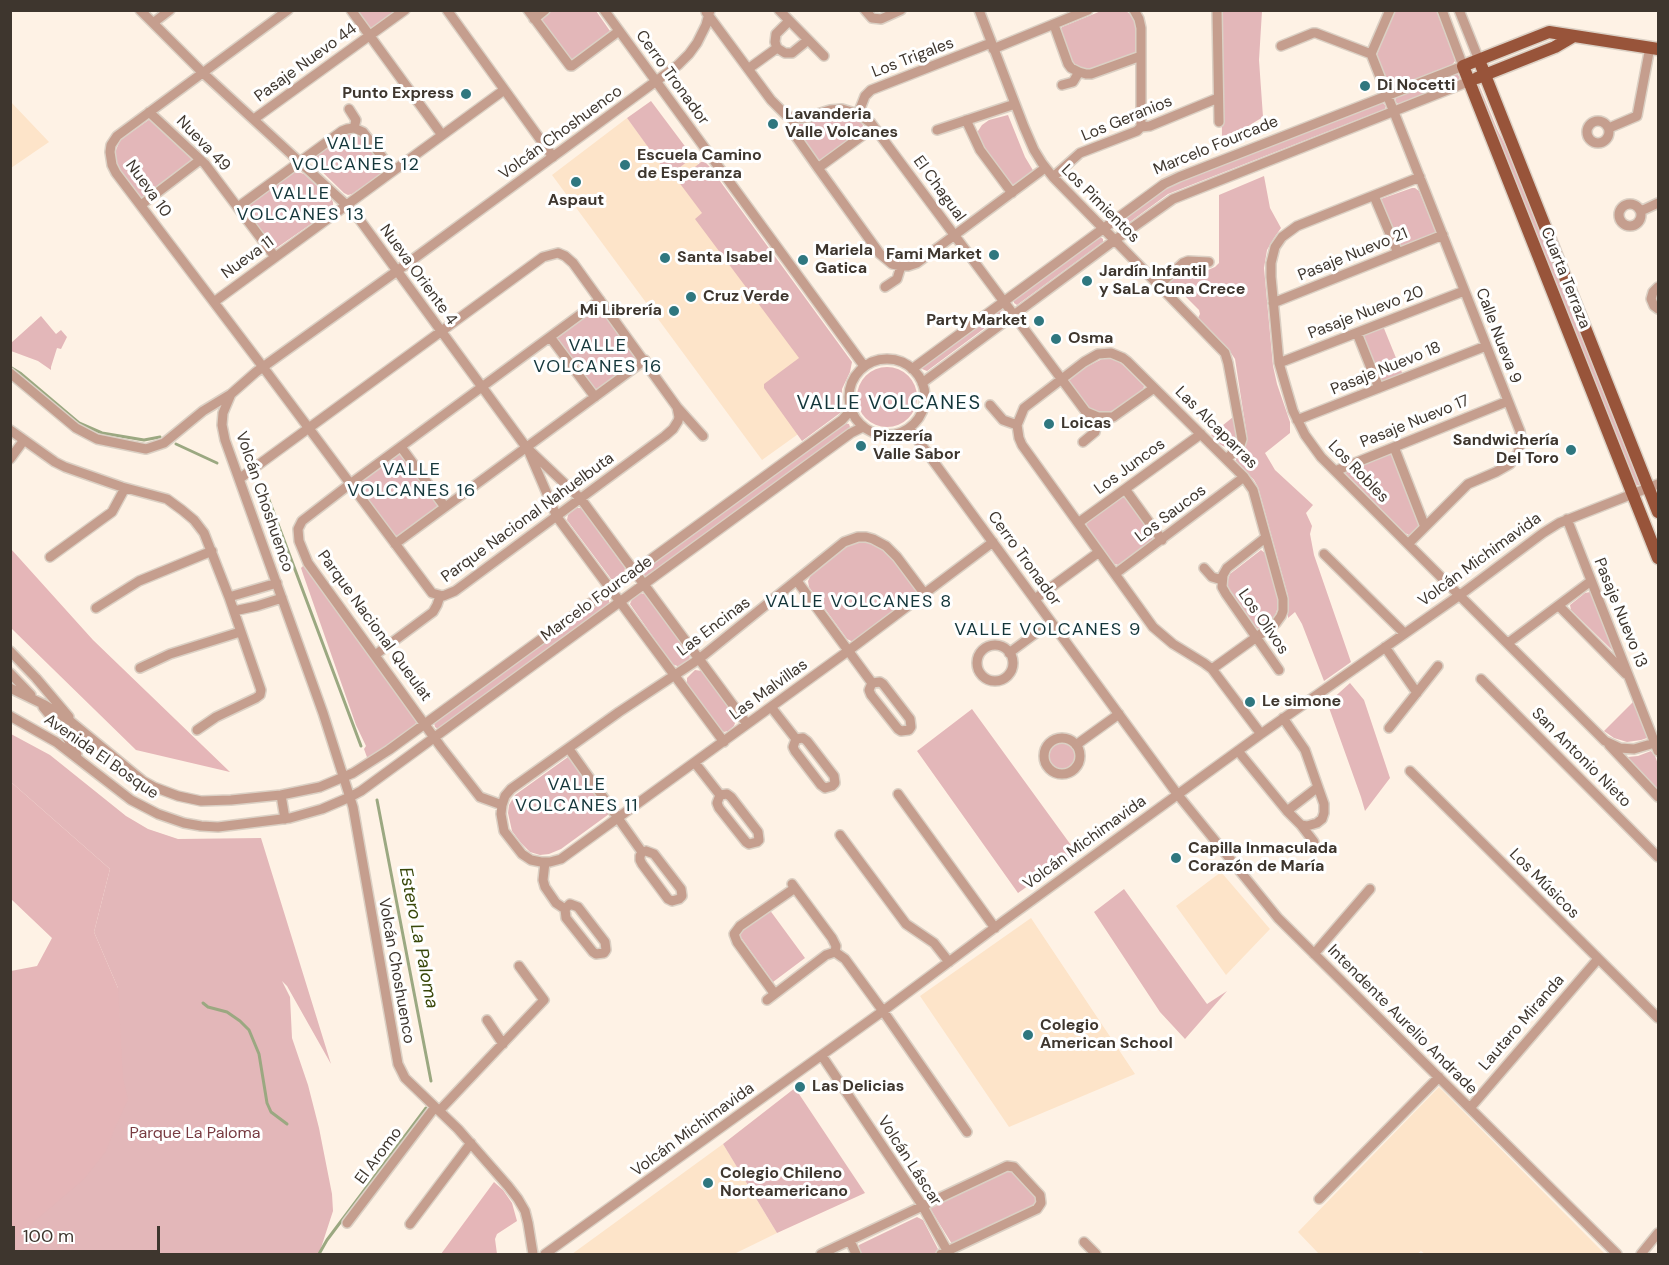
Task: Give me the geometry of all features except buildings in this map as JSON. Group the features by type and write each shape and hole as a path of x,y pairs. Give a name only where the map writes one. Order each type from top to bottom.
{"main road":[{"name":"Marcelo Fourcade","path":"1463,66 1549,33 1654,48"},
{"name":"Marcelo Fourcade","path":"1470,81 1555,47 1572,37"},
{"name":"Cuarta Terraza","path":"1479,60 1654,485 1659,512"},
{"name":"Cuarta Terraza","path":"1463,66 1659,558"}],"street":[{"name":"Nueva Oriente 4","path":"140,10 203,73 354,212 526,447"},
{"path":"153,23 170,10"},
{"name":"Nueva 10","path":"263,367 116,174 110,152 117,136 288,10"},
{"path":"351,10 442,135"},
{"name":"Pasaje Nuevo 44","path":"254,119 405,10"},
{"path":"447,10 553,157"},
{"path":"545,10 531,15 570,66 619,31"},
{"name":"Cerro Tronador","path":"604,10 864,366"},
{"path":"779,10 824,56"},
{"path":"865,10 872,18 881,19 901,10"},
{"name":"Los Pimientos","path":"979,10 1034,150 1045,168 1220,347 1227,358 1242,439 1239,448 1226,459"},
{"name":"Los Trigales","path":"858,114 865,96 871,90 1054,25 1088,10"},
{"path":"1134,10 1140,23 1141,127"},
{"path":"1217,10 1219,122"},
{"path":"1281,46 1316,33 1371,54 1390,10"},
{"name":"Cuarta Terraza","path":"1442,10 1463,66"},
{"name":"Cuarta Terraza","path":"1459,10 1479,60"},
{"path":"708,12 748,69 786,115 805,118 834,109 848,110 858,114"},
{"name":"Volcán Choshuenco","path":"533,1254 528,1223 521,1205 508,1186 458,1129 405,1078 396,1059 350,797 223,433 223,413 231,394 263,367 656,82 688,54 703,33 708,12"},
{"path":"789,21 776,34 777,48 785,53 792,53 808,40"},
{"path":"1054,25 1068,64 1078,72 1091,74 1141,56"},
{"path":"748,69 777,48"},
{"path":"1609,128 1637,116 1654,48"},
{"name":"Calle Nueva 9","path":"1371,54 1520,431 1520,446 1515,458 1505,468 1467,484 1408,544"},
{"name":"Marcelo Fourcade","path":"912,369 1164,183 1463,66"},
{"path":"1062,85 1073,82 1078,72"},
{"name":"Marcelo Fourcade","path":"922,382 1173,199 1470,81"},
{"name":"Nueva 11","path":"214,302 504,90"},
{"name":"Los Geranios","path":"1053,177 1080,153 1218,98"},
{"path":"937,130 1015,104"},
{"path":"349,109 356,120 354,129"},
{"name":"Nueva 49","path":"149,112 200,160 275,257"},
{"name":"El Chagual","path":"858,114 874,127 1082,408 1098,417"},
{"path":"794,118 793,134 880,254 891,264 901,266 917,263 1045,168"},
{"path":"966,120 977,146 1012,193"},
{"path":"818,168 874,127"},
{"path":"238,207 342,131 360,130 393,171"},
{"path":"1296,132 1302,147"},
{"path":"141,206 200,160"},
{"name":"Los Robles","path":"1420,177 1297,226 1282,237 1275,247 1271,263 1273,303 1279,363 1289,401 1312,446 1335,471 1659,797"},
{"path":"1374,196 1398,253"},
{"path":"1641,211 1659,204"},
{"name":"Pasaje Nuevo 21","path":"1273,303 1443,235"},
{"path":"239,479 543,257 558,253 573,263 678,407 703,436"},
{"path":"1159,285 1183,263 1188,261 1209,262"},
{"path":"885,287 897,279 901,266"},
{"path":"1659,287 1653,292 1651,299 1653,306 1659,309"},
{"name":"Pasaje Nuevo 20","path":"1279,363 1464,291"},
{"name":"Parque Nacional Queulat","path":"502,805 480,797 308,563 297,535 302,521 600,300"},
{"path":"1357,333 1379,388"},
{"path":"550,337 595,397"},
{"name":"Pasaje Nuevo 18","path":"1297,420 1486,346"},
{"name":"Las Alcaparras","path":"1017,425 1024,408 1060,380 1091,357 1104,352 1111,353 1123,358 1244,477 1253,490 1283,605 1279,620 1212,669"},
{"path":"888,359 905,364 912,369 922,382 924,391 923,407 915,422 909,428 886,435 863,427 856,419 849,402 853,378 864,366 888,359"},
{"path":"394,544 645,360"},
{"name":"Parque Nacional Nahuelbuta","path":"263,367 426,586 432,593 440,596 447,596 455,591 673,429 679,417 678,407"},
{"path":"10,373 76,428 97,439 146,450 164,443 203,411 231,394"},
{"path":"1083,442 1095,432 1098,417 1113,417 1154,388"},
{"name":"Pasaje Nuevo 17","path":"1335,471 1508,401"},
{"path":"990,405 1003,420 1017,425 1022,445 1153,627 1173,644 1212,669 1261,734"},
{"name":"Marcelo Fourcade","path":"344,777 366,766 425,724 842,420 851,410"},
{"name":"Marcelo Fourcade","path":"350,797 851,433 863,427"},
{"name":"Cerro Tronador","path":"909,428 1178,795"},
{"path":"10,429 65,467 125,488 166,499 183,510 204,533 261,690 260,695 216,717 197,730"},
{"name":"Los Juncos","path":"1078,523 1201,434"},
{"path":"10,459 24,440"},
{"path":"401,447 445,507"},
{"path":"526,447 581,499 747,724"},
{"path":"526,447 557,517 724,742"},
{"path":"1394,447 1425,527"},
{"name":"Los Saucos","path":"1115,574 1244,477"},
{"name":"Volcán Michimavida","path":"545,1254 822,1056 1283,718 1460,595 1542,533 1567,519 1654,485"},
{"path":"50,557 112,512 125,488"},
{"path":"1125,489 1162,540"},
{"name":"Pasaje Nuevo 13","path":"1567,519 1657,745"},
{"name":"Las Encinas","path":"502,805 511,789 699,659 844,542 858,537 879,541 891,550 924,593"},
{"name":"Los Olivos","path":"1265,538 1227,568 1222,587 1279,670"},
{"name":"Las Malvillas","path":"545,862 561,859 724,742 993,542"},
{"path":"96,608 139,581 212,551"},
{"path":"1035,599 1099,552"},
{"path":"1324,554 1404,633"},
{"path":"1204,568 1212,577 1222,580"},
{"path":"797,581 872,683"},
{"path":"1508,643 1591,581"},
{"path":"229,597 277,583"},
{"path":"375,655 433,612 440,596"},
{"path":"234,611 282,598"},
{"path":"1559,606 1629,678"},
{"path":"1009,653 1051,622"},
{"path":"140,668 170,654 240,632"},
{"path":"1385,647 1418,693"},
{"path":"10,651 77,726"},
{"path":"1389,728 1438,666"},
{"path":"10,673 64,733 79,759"},
{"name":"San Antonio Nieto","path":"1481,680 1659,857"},
{"path":"872,683 883,684 910,719 909,730 901,731 891,721 871,695 869,690 872,683"},
{"name":"Avenida El Bosque","path":"10,688 37,701 77,726 143,781 178,796 214,801 282,795 312,789 344,777"},
{"path":"771,706 796,739"},
{"path":"1076,745 1119,714"},
{"name":"Avenida El Bosque","path":"10,716 43,733 131,800 158,814 184,823 218,827 285,819 316,811 350,797"},
{"path":"1283,718 1305,750 1324,804 1322,819 1312,825 1301,825"},
{"path":"803,738 807,741 834,776 835,783 832,786 825,788 821,785 793,747 796,739 803,738"},
{"path":"1605,741 1627,749 1657,745"},
{"path":"569,749 642,852 640,860 655,882 668,899 672,901 679,899 682,896 681,889 667,871 650,851 642,852"},
{"path":"1238,751 1314,842"},
{"path":"694,763 720,795"},
{"name":"Los Músicos","path":"1410,771 1659,1018"},
{"path":"1287,811 1318,787"},
{"path":"728,794 731,797 758,832 757,842 749,844 746,842 719,808 717,803 720,795 728,794"},
{"path":"898,794 995,928"},
{"path":"282,795 285,819"},
{"name":"Intendente Aurelio Andrade","path":"1178,795 1278,918 1617,1254"},
{"path":"502,805 501,823 512,843 531,860 545,862 543,880 546,888 556,903 565,909 566,918 593,952 596,954 604,952 605,942 578,908 570,904 565,909"},
{"path":"840,835 906,924 934,943 949,962"},
{"path":"793,885 832,938 836,946 835,952 826,955 771,997 734,934 737,929 793,885"},
{"path":"1314,954 1370,889"},
{"path":"835,952 844,959 883,1011 967,1132"},
{"name":"Lautaro Miranda","path":"1470,1107 1598,959"},
{"name":"El Aromo","path":"347,1222 437,1109 544,1000 519,966"},
{"path":"487,1020 503,1044"},
{"name":"Volcán Láscar","path":"822,1056 922,1205 946,1254"},
{"path":"1319,1199 1439,1077"},
{"path":"410,1224 471,1143"},
{"path":"821,1254 1007,1166 1014,1167 1040,1195 1040,1206 946,1254"},
{"path":"1641,1254 1659,1233"},
{"path":"850,1241 856,1254"},
{"path":"1084,1242 1096,1254"}],"shaded area":[{"path":"10,101 49,142 11,168 10,168"},
{"path":"627,118 669,175 693,157 845,363 833,409 762,460 552,175"},
{"path":"11,549 93,640 230,772 136,750 11,628"},
{"path":"11,782 110,869 94,932 118,988 123,1079 128,1099 106,1151 84,1179 11,1241 11,971 37,966 52,938 11,899"},
{"path":"1221,872 1270,929 1226,975 1176,906"},
{"name":"Colegio American School","path":"1031,918 1135,1074 1009,1127 920,996"},
{"path":"1439,1087 1605,1254 1425,1254 1421,1251 1417,1254 1319,1254 1298,1232"},
{"name":"Colegio Chileno Norteamericano","path":"723,1144 777,1233 734,1254 572,1254"},
{"path":"494,1182 512,1203 517,1221 497,1234 495,1239 497,1254 441,1254"}],"green space":[{"path":"1436,10 1455,61 1451,66 1390,89 1376,57 1394,11"},
{"path":"355,11 398,11 370,30"},
{"path":"552,11 596,11 610,34 571,62 542,24 543,17"},
{"path":"1101,11 1126,11 1130,14 1135,23 1136,52 1086,71 1075,67 1065,50 1060,30 1062,27"},
{"path":"1221,11 1262,11 1259,60 1263,117 1222,142"},
{"path":"1457,73 1460,78 1458,80 1399,104 1395,102 1396,97"},
{"path":"1479,85 1497,129 1520,175 1641,484 1639,485 1635,483 1477,86"},
{"path":"651,101 693,157 669,176 627,118"},
{"path":"1382,102 1386,106 1385,109 1168,194 1123,227 1118,223 1157,193 1170,186"},
{"path":"843,114 853,116 862,122 863,126 858,134 818,162 794,126 827,116"},
{"path":"1008,115 1025,157 1034,172 1011,188 978,143 976,134 989,120"},
{"path":"150,119 192,157 192,160 145,197 141,197 119,170 116,150 120,140"},
{"path":"346,133 361,135 385,169 384,172 348,195 309,159"},
{"path":"701,162 709,166 852,362 842,389 843,410 802,441 764,388 764,384 799,358 695,219 702,213 678,181"},
{"path":"295,171 304,174 331,199 333,206 331,210 275,249 251,217 250,204"},
{"path":"1264,176 1270,208 1281,228 1267,250 1264,268 1273,366 1290,422 1290,433 1265,453 1275,470 1313,505 1306,513 1312,526 1310,534 1314,555 1351,662 1324,681 1302,624 1295,612 1288,618 1288,596 1258,487 1236,461 1247,436 1235,359 1227,347 1198,318 1199,310 1181,292 1169,290 1167,286 1168,280 1184,266 1200,262 1208,270 1219,263 1219,195"},
{"path":"1412,188 1419,191 1437,235 1398,248 1378,200"},
{"path":"1099,236 1103,242 1017,305 1014,303 1014,300"},
{"path":"598,306 638,361 595,393 555,338"},
{"path":"1001,309 1005,313 927,371 922,369 923,367"},
{"path":"41,316 56,334 61,330 67,337 61,349 57,348 51,370 38,361 11,351 11,343"},
{"path":"1383,326 1403,375 1379,384 1361,335"},
{"path":"1102,359 1113,359 1121,363 1144,386 1143,391 1115,412 1104,415 1087,408 1068,381 1086,367"},
{"path":"881,367 893,367 909,375 915,385 917,397 915,409 909,419 893,427 881,427 865,419 857,403 857,391 865,375"},
{"path":"1233,417 1236,438 1233,446 1227,448 1211,435"},
{"path":"844,423 849,424 850,427 645,576 643,573 645,570"},
{"path":"1393,451 1421,525 1409,535 1345,473"},
{"path":"401,453 441,506 396,539 356,484"},
{"path":"1121,497 1126,498 1153,535 1152,541 1119,565 1114,564 1086,527 1087,522"},
{"path":"576,508 581,508 625,568 624,573 615,579 611,579 567,520 568,515"},
{"path":"865,541 878,545 890,554 915,587 916,592 855,641 851,641 847,639 809,587 808,581 811,575 846,547"},
{"path":"1261,550 1265,553 1278,607 1275,616 1256,630 1227,588 1227,582 1230,574"},
{"path":"303,566 417,719 415,726 368,760 364,749 366,746 356,725 303,574 301,568"},
{"path":"1590,592 1613,647 1612,650 1571,610 1570,605 1585,593"},
{"path":"640,593 645,594 690,655 689,662 680,667 672,664 630,604 633,597"},
{"path":"606,598 609,599 609,604 438,729 435,727 434,723"},
{"path":"695,670 702,671 735,716 734,726 728,731 721,730 687,684 687,678"},
{"path":"1350,683 1364,700 1390,778 1365,811 1328,705"},
{"path":"1635,700 1650,737 1627,742 1614,738 1604,731"},
{"path":"972,709 1076,852 1018,893 917,751"},
{"name":"Parque La Paloma","path":"11,734 50,755 126,816 148,829 178,839 261,838 331,1064 282,981 290,997 292,1038 308,1085 332,1194 333,1211 319,1254 11,1254 11,1062 118,988 94,932 110,869 11,782"},
{"path":"1062,742 1072,746 1076,756 1072,766 1062,770 1052,766 1048,756 1052,746"},
{"path":"1651,751 1658,764 1658,789 1628,759 1628,757"},
{"path":"568,757 609,814 561,849 540,855 530,852 512,831 508,813 509,805 515,795"},
{"path":"1124,889 1207,1004 1227,991 1185,1039 1160,1012 1094,912"},
{"path":"769,909 805,958 773,982 737,932"},
{"path":"795,1088 865,1193 777,1233 723,1144"},
{"path":"1009,1168 1038,1197 1036,1205 952,1244 931,1210 931,1206"},
{"path":"917,1217 923,1220 938,1249 935,1254 861,1254 858,1249 859,1245"}],"waterway":[{"path":"10,367 79,423 102,433 144,440 160,437"},
{"name":"Estero La Paloma","path":"176,444 217,463"},
{"name":"Estero La Paloma","path":"263,484 361,746"},
{"name":"Estero La Paloma","path":"377,800 431,1081"},
{"path":"203,1003 208,1007 227,1012 249,1030 259,1054 267,1103 271,1112 287,1124"},
{"name":"Estero La Paloma","path":"319,1254 327,1240 426,1108"}],"place":[{"name":"Di Nocetti","path":"1365,86"},
{"name":"Punto Express","path":"466,94"},
{"name":"Lavanderia Valle Volcanes","path":"773,124"},
{"name":"Escuela Camino de Esperanza","path":"625,165"},
{"name":"Aspaut","path":"576,182"},
{"name":"Fami Market","path":"994,255"},
{"name":"Santa Isabel","path":"665,258"},
{"name":"Mariela Gatica","path":"803,260"},
{"name":"Jardín Infantil y SaLa Cuna Crece","path":"1087,281"},
{"name":"Cruz Verde","path":"691,297"},
{"name":"Mi Librería","path":"674,311"},
{"name":"Party Market","path":"1039,321"},
{"name":"Osma","path":"1056,339"},
{"name":"Loicas","path":"1049,424"},
{"name":"Pizzería Valle Sabor","path":"861,446"},
{"name":"Sandwichería Del Toro","path":"1571,450"},
{"name":"Le simone","path":"1250,702"},
{"name":"Capilla Inmaculada Corazón de María","path":"1176,858"},
{"name":"Colegio American School","path":"1028,1035"},
{"name":"Las Delicias","path":"800,1087"},
{"name":"Colegio Chileno Norteamericano","path":"708,1183"}],"district":[{"name":"VALLE VOLCANES 12","path":"356,154"},
{"name":"VALLE VOLCANES 13","path":"301,204"},
{"name":"VALLE VOLCANES 16","path":"598,356"},
{"name":"VALLE VOLCANES","path":"889,404"},
{"name":"VALLE VOLCANES 16","path":"412,480"},
{"name":"VALLE VOLCANES 8","path":"859,602"},
{"name":"VALLE VOLCANES 9","path":"1048,630"},
{"name":"VALLE VOLCANES 11","path":"577,795"}]}
